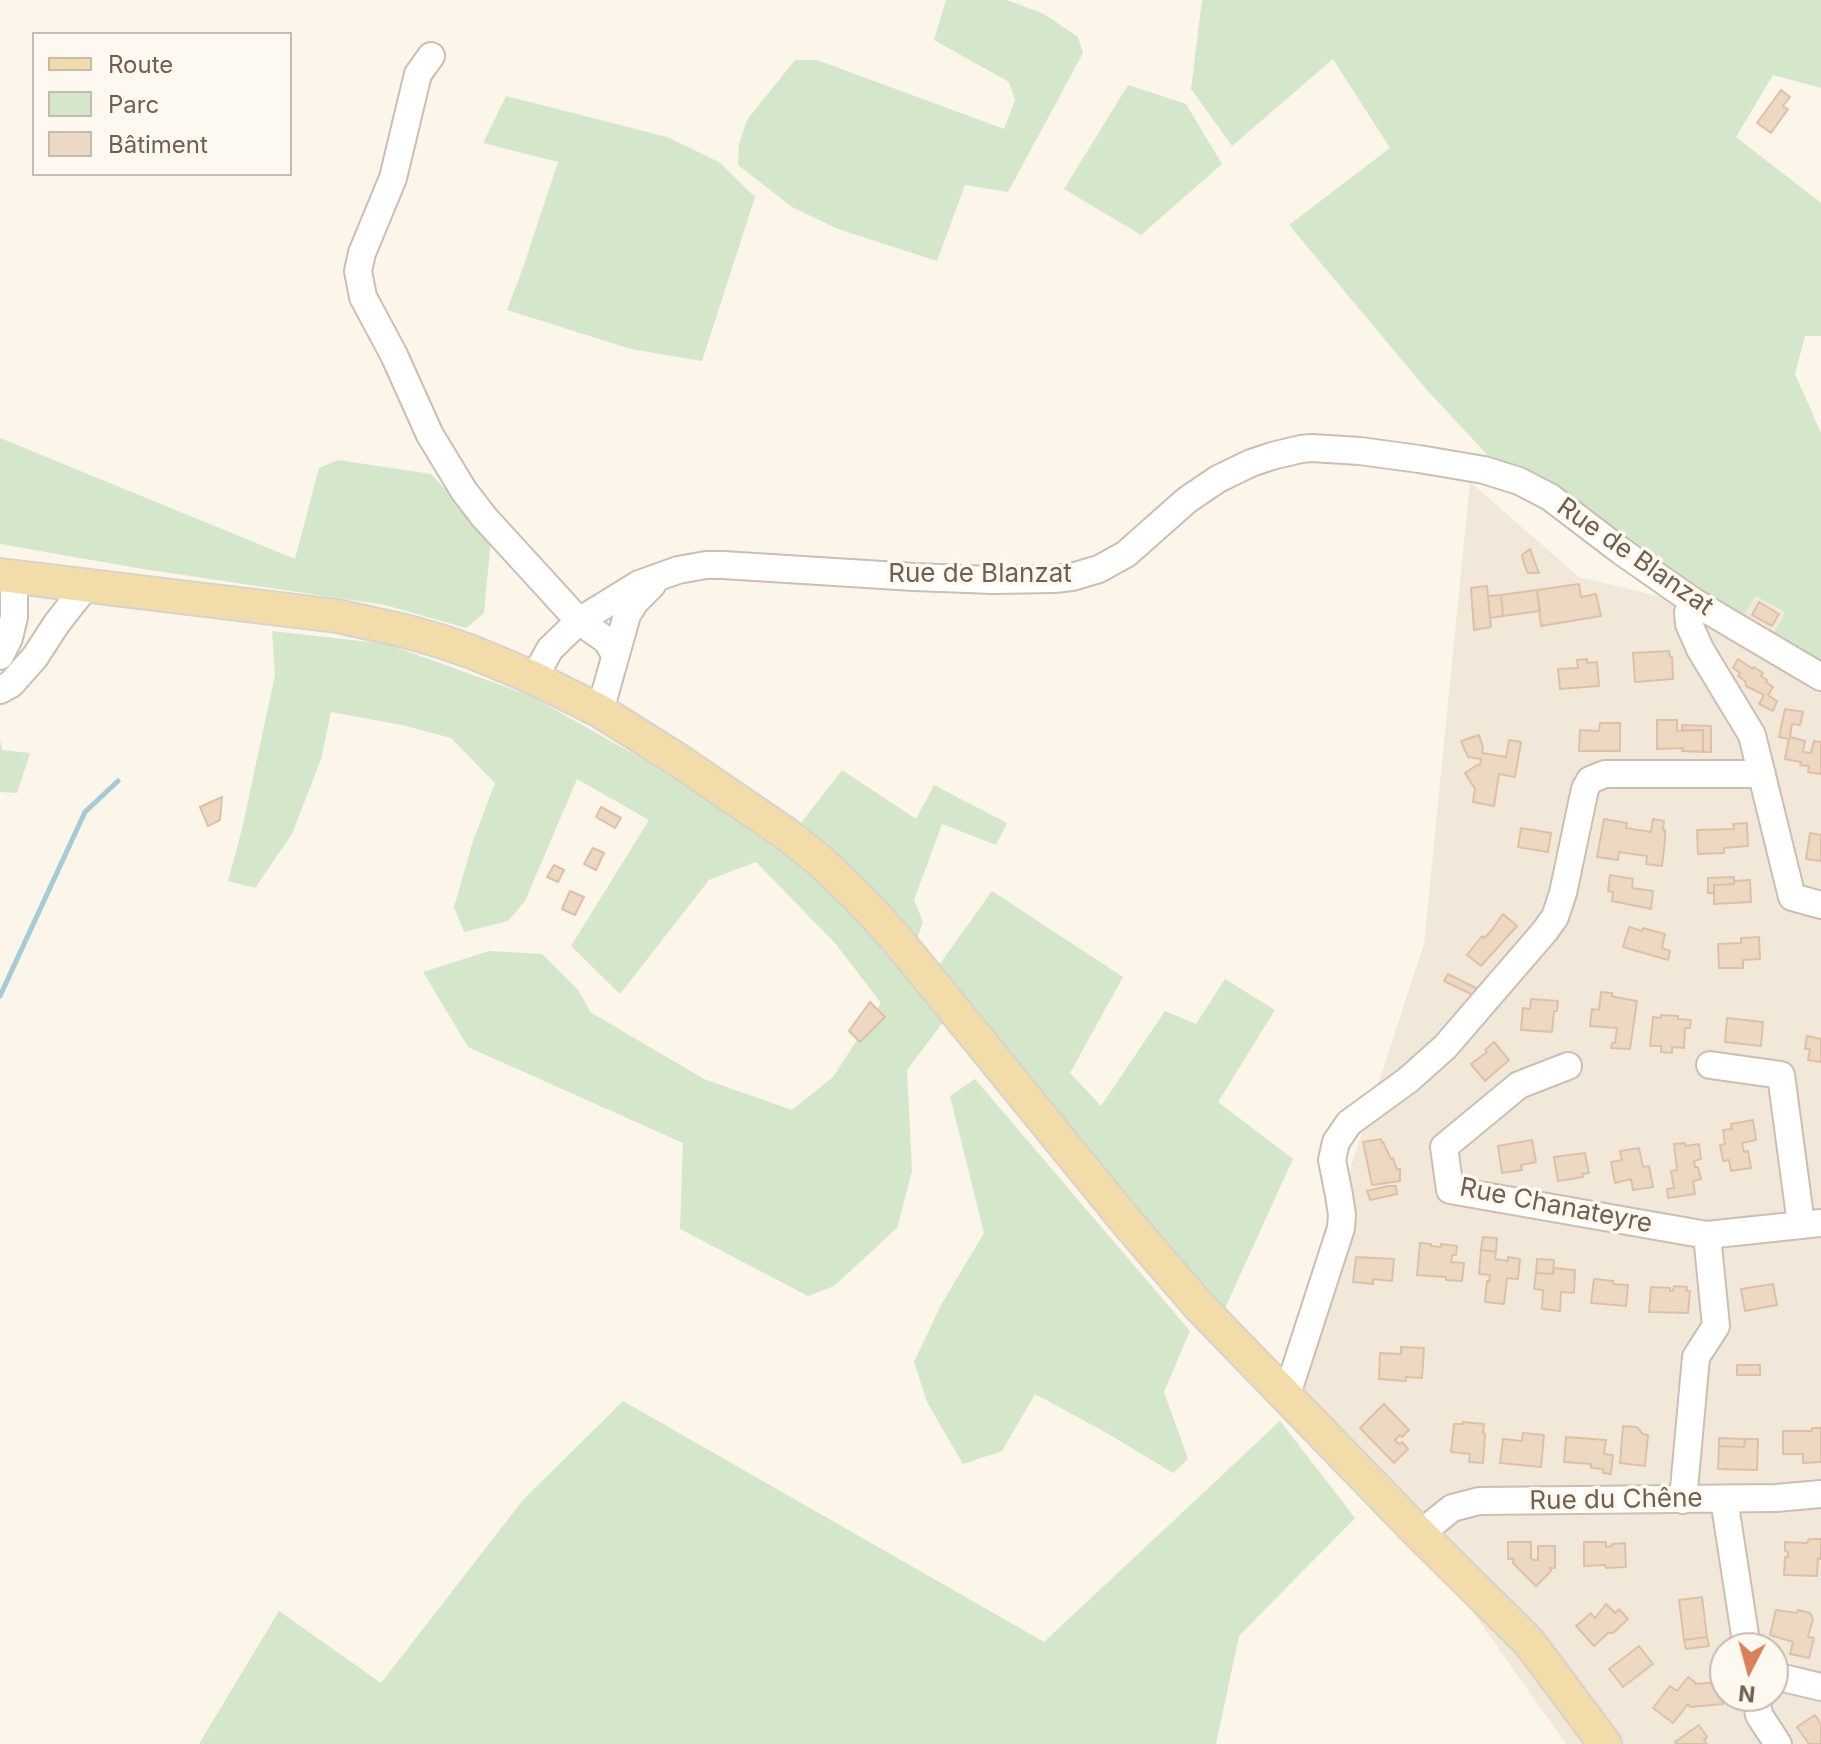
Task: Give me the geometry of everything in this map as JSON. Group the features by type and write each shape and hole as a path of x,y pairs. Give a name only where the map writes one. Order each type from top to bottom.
{"main road":[{"path":"7,576 337,616 440,641 534,678 600,711 785,833 819,860 894,936 1200,1307 1529,1642 1605,1744"}],"street":[{"path":"431,56 418,74 393,178 362,253 358,271 360,288 447,465 484,517 579,621 606,640 615,657"},
{"name":"Rue de Blanzat","path":"534,678 550,649 579,621 639,584 664,575 723,565 993,580 1072,577 1099,569 1126,554 1200,490 1233,471 1272,456 1311,448 1360,451 1484,470 1519,481 1550,497 1657,578 1821,677"},
{"path":"600,711 627,615 635,602 664,575"},
{"path":"0,656 14,617 7,576"},
{"path":"0,690 11,684 35,657 87,585"},
{"path":"1694,602 1688,612 1692,631 1716,678 1752,735 1792,897 1821,905"},
{"path":"1281,1392 1291,1382 1341,1228 1342,1215 1332,1160 1336,1142 1349,1123 1408,1080 1445,1047 1555,917 1585,789 1590,780 1613,774 1762,774"},
{"name":"Rue Chanateyre","path":"1568,1066 1519,1085 1444,1147 1450,1190 1707,1235 1811,1223 1781,1075 1710,1065"},
{"path":"1683,1500 1696,1357 1716,1326 1707,1235"},
{"name":"Rue du Chêne","path":"1420,1534 1452,1508 1479,1501 1683,1500 1821,1494"},
{"path":"1724,1499 1745,1632"},
{"path":"1789,1679 1821,1687"},
{"path":"1759,1712 1778,1744"}],"shaded area":[{"path":"1470,482 1579,577 1743,614 1756,596 1785,614 1775,633 1821,662 1821,1744 1566,1744 1458,1591 1294,1393 1345,1232 1351,1166 1424,944"}],"green space":[{"path":"946,0 1007,0 1044,14 1078,37 1083,53 1008,192 965,185 937,261 838,229 792,207 738,165 739,144 747,120 795,60 817,60 1004,129 1015,100 1009,82 934,40"},
{"path":"1202,0 1821,0 1821,88 1773,75 1736,137 1821,203 1821,336 1805,336 1795,374 1821,433 1821,662 1774,633 1785,613 1756,596 1744,614 1685,585 1493,461 1427,390 1289,225 1390,148 1333,59 1232,146 1191,89"},
{"path":"1128,85 1186,104 1222,164 1141,235 1064,189"},
{"path":"506,96 667,137 719,162 755,197 702,361 631,349 507,310 558,162 483,143"},
{"path":"0,438 295,559 319,468 338,460 431,474 491,538 484,613 466,628 385,605 0,544"},
{"path":"272,631 387,644 531,696 743,816 808,863 947,1017 907,1070 912,1171 897,1228 834,1286 808,1296 680,1229 683,1143 468,1047 423,972 489,951 542,954 579,991 590,1012 704,1079 792,1110 833,1077 881,1003 835,943 756,862 709,880 620,994 571,946 649,820 577,779 525,901 508,921 464,932 454,907 473,841 495,783 451,738 331,712 321,759 292,834 255,888 228,881 275,675"},
{"path":"0,740 2,750 30,753 17,793 0,792"},
{"path":"842,770 916,819 934,785 1007,823 996,845 942,824 914,900 923,922 917,939 870,884 801,823"},
{"path":"992,891 1123,977 1070,1073 1101,1106 1165,1011 1196,1024 1225,979 1275,1010 1218,1102 1293,1159 1225,1308 1146,1225 939,965"},
{"path":"975,1079 1190,1331 1164,1392 1188,1459 1173,1473 1035,1394 1002,1451 963,1464 927,1402 914,1362 941,1305 984,1233 950,1096"},
{"path":"623,1401 1044,1642 1280,1421 1355,1518 1239,1636 1216,1744 199,1744 279,1611 381,1683 523,1500"}],"building":[{"path":"1781,90 1790,97 1783,106 1788,109 1771,133 1757,123"},
{"path":"1530,549 1539,573 1528,573 1524,564 1522,555"},
{"path":"1579,584 1581,597 1596,594 1601,616 1541,626 1537,590"},
{"path":"1487,586 1491,627 1474,630 1471,588"},
{"path":"1537,590 1540,611 1503,616 1501,595"},
{"path":"1501,595 1503,616 1490,618 1488,596"},
{"path":"1759,602 1779,614 1772,626 1752,615"},
{"path":"1669,651 1673,679 1635,682 1633,653"},
{"path":"1587,659 1587,663 1597,662 1599,686 1560,689 1558,669 1578,668 1577,660"},
{"path":"1738,659 1763,673 1761,676 1773,687 1768,695 1777,701 1773,711 1759,704 1764,695 1746,686 1738,676 1740,673 1733,668"},
{"path":"1785,709 1803,712 1800,725 1792,724 1790,737 1805,741 1803,752 1811,753 1814,741 1821,742 1821,774 1808,772 1809,766 1800,765 1801,762 1785,759 1789,739 1779,737"},
{"path":"1657,720 1677,720 1677,731 1703,730 1703,752 1682,751 1683,748 1657,749"},
{"path":"1600,723 1620,723 1620,751 1579,751 1580,730 1599,731"},
{"path":"1682,725 1711,726 1711,752 1703,752 1703,730 1682,730"},
{"path":"1479,735 1482,753 1506,757 1509,740 1521,742 1515,777 1499,774 1494,806 1473,802 1475,789 1465,773 1480,765 1481,759 1468,757 1461,741"},
{"path":"222,797 220,820 208,826 200,807"},
{"path":"601,807 621,818 615,828 596,817"},
{"path":"1604,819 1627,823 1626,828 1651,832 1653,819 1664,821 1662,866 1646,864 1647,856 1619,852 1618,860 1597,857"},
{"path":"1747,823 1748,846 1724,848 1724,853 1698,854 1697,830 1734,829 1733,824"},
{"path":"1521,828 1551,833 1548,852 1518,847"},
{"path":"1810,833 1821,835 1821,861 1806,859"},
{"path":"593,848 604,853 596,870 584,864"},
{"path":"554,865 564,870 558,882 547,877"},
{"path":"1610,875 1633,879 1632,888 1653,891 1651,909 1612,901 1613,892 1608,891"},
{"path":"1734,877 1734,884 1714,885 1714,893 1708,893 1708,878"},
{"path":"1750,880 1751,902 1714,904 1714,885"},
{"path":"570,891 584,897 575,915 562,909"},
{"path":"1503,914 1517,926 1481,966 1467,955"},
{"path":"1629,927 1665,934 1662,948 1670,951 1668,960 1623,947"},
{"path":"1759,937 1760,959 1743,960 1743,968 1719,968 1718,944 1741,943 1741,938"},
{"path":"1448,974 1478,989 1473,995 1444,981"},
{"path":"1601,992 1637,1001 1630,1049 1611,1048 1617,1028 1590,1026 1592,1009 1599,1010"},
{"path":"1531,999 1558,1001 1552,1032 1521,1030 1523,1008 1530,1009"},
{"path":"870,1002 885,1017 860,1042 849,1031"},
{"path":"1661,1015 1691,1020 1690,1028 1685,1028 1684,1048 1672,1047 1672,1053 1661,1052 1661,1046 1650,1046 1653,1017 1661,1018"},
{"path":"1727,1018 1763,1022 1761,1046 1725,1042"},
{"path":"1807,1036 1821,1039 1821,1062 1808,1060 1810,1049 1805,1049"},
{"path":"1494,1042 1509,1060 1485,1081 1471,1064"},
{"path":"1753,1120 1756,1140 1742,1143 1744,1152 1748,1151 1751,1168 1731,1171 1729,1160 1723,1161 1720,1145 1725,1144 1723,1130 1732,1129 1731,1124"},
{"path":"1381,1139 1397,1170 1400,1169 1400,1181 1372,1185 1363,1142"},
{"path":"1532,1140 1536,1162 1521,1165 1522,1170 1502,1173 1498,1146"},
{"path":"1685,1143 1685,1146 1699,1144 1701,1159 1694,1161 1701,1179 1693,1181 1695,1194 1668,1198 1667,1189 1674,1188 1671,1171 1677,1170 1674,1144"},
{"path":"1639,1148 1643,1167 1649,1166 1653,1187 1633,1190 1631,1179 1615,1183 1611,1162 1622,1160 1620,1151"},
{"path":"1585,1153 1589,1173 1558,1181 1554,1157"},
{"path":"1396,1186 1397,1194 1370,1200 1367,1191"},
{"path":"1483,1237 1497,1238 1496,1252 1481,1250"},
{"path":"1420,1243 1457,1246 1451,1262 1464,1263 1462,1281 1417,1275"},
{"path":"1481,1250 1496,1252 1495,1259 1520,1259 1518,1279 1507,1278 1504,1304 1485,1302 1490,1275 1479,1274"},
{"path":"1356,1257 1394,1259 1392,1281 1373,1279 1373,1284 1353,1282"},
{"path":"1537,1259 1554,1260 1553,1274 1536,1273"},
{"path":"1554,1268 1575,1270 1574,1293 1561,1292 1560,1311 1542,1309 1543,1290 1534,1289 1536,1273 1553,1274"},
{"path":"1594,1279 1628,1285 1626,1306 1591,1303"},
{"path":"1773,1284 1777,1305 1745,1311 1741,1289"},
{"path":"1674,1286 1687,1287 1686,1291 1690,1291 1688,1313 1649,1312 1651,1287 1670,1288 1673,1291"},
{"path":"1401,1347 1424,1348 1422,1378 1406,1377 1406,1381 1379,1379 1380,1353 1401,1354"},
{"path":"1737,1365 1760,1365 1760,1375 1737,1375"},
{"path":"1384,1404 1409,1430 1395,1440 1408,1449 1394,1463 1360,1428"},
{"path":"1454,1424 1484,1424 1483,1463 1469,1462 1470,1454 1451,1452"},
{"path":"1623,1426 1637,1427 1648,1435 1645,1466 1620,1463"},
{"path":"1812,1428 1821,1428 1821,1462 1803,1463 1803,1454 1783,1454 1783,1431 1812,1431"},
{"path":"1523,1433 1544,1435 1541,1467 1500,1463 1503,1439 1522,1441"},
{"path":"1566,1437 1606,1440 1604,1454 1613,1455 1611,1474 1603,1473 1603,1469 1591,1468 1591,1464 1564,1462"},
{"path":"1719,1438 1745,1439 1744,1447 1719,1446"},
{"path":"1745,1439 1758,1439 1757,1470 1718,1469 1719,1446 1744,1447"},
{"path":"1809,1539 1821,1539 1817,1576 1784,1575 1785,1557 1788,1557 1785,1542 1807,1543"},
{"path":"1508,1542 1531,1542 1531,1558 1534,1560 1538,1560 1538,1546 1555,1546 1555,1568 1550,1568 1551,1571 1536,1586 1513,1563 1514,1559 1508,1559"},
{"path":"1584,1542 1606,1542 1606,1547 1625,1543 1626,1567 1584,1566"},
{"path":"1702,1597 1707,1637 1684,1640 1679,1600"},
{"path":"1606,1604 1615,1613 1619,1609 1628,1619 1594,1646 1576,1626 1591,1613 1595,1618"},
{"path":"1776,1610 1810,1613 1813,1619 1808,1637 1814,1638 1809,1658 1790,1654 1793,1642 1789,1641 1789,1632 1771,1632"},
{"path":"1707,1637 1709,1646 1686,1649 1684,1640"},
{"path":"1639,1646 1653,1664 1623,1687 1609,1669"},
{"path":"1688,1677 1695,1684 1709,1683 1709,1705 1690,1707 1688,1704 1673,1723 1653,1708 1670,1686 1677,1691"},
{"path":"1815,1715 1821,1724 1821,1744 1809,1744 1797,1727"},
{"path":"1699,1725 1707,1737 1704,1740 1707,1744 1676,1744 1675,1742"}],"waterway":[{"path":"0,996 85,812 118,781"}]}
